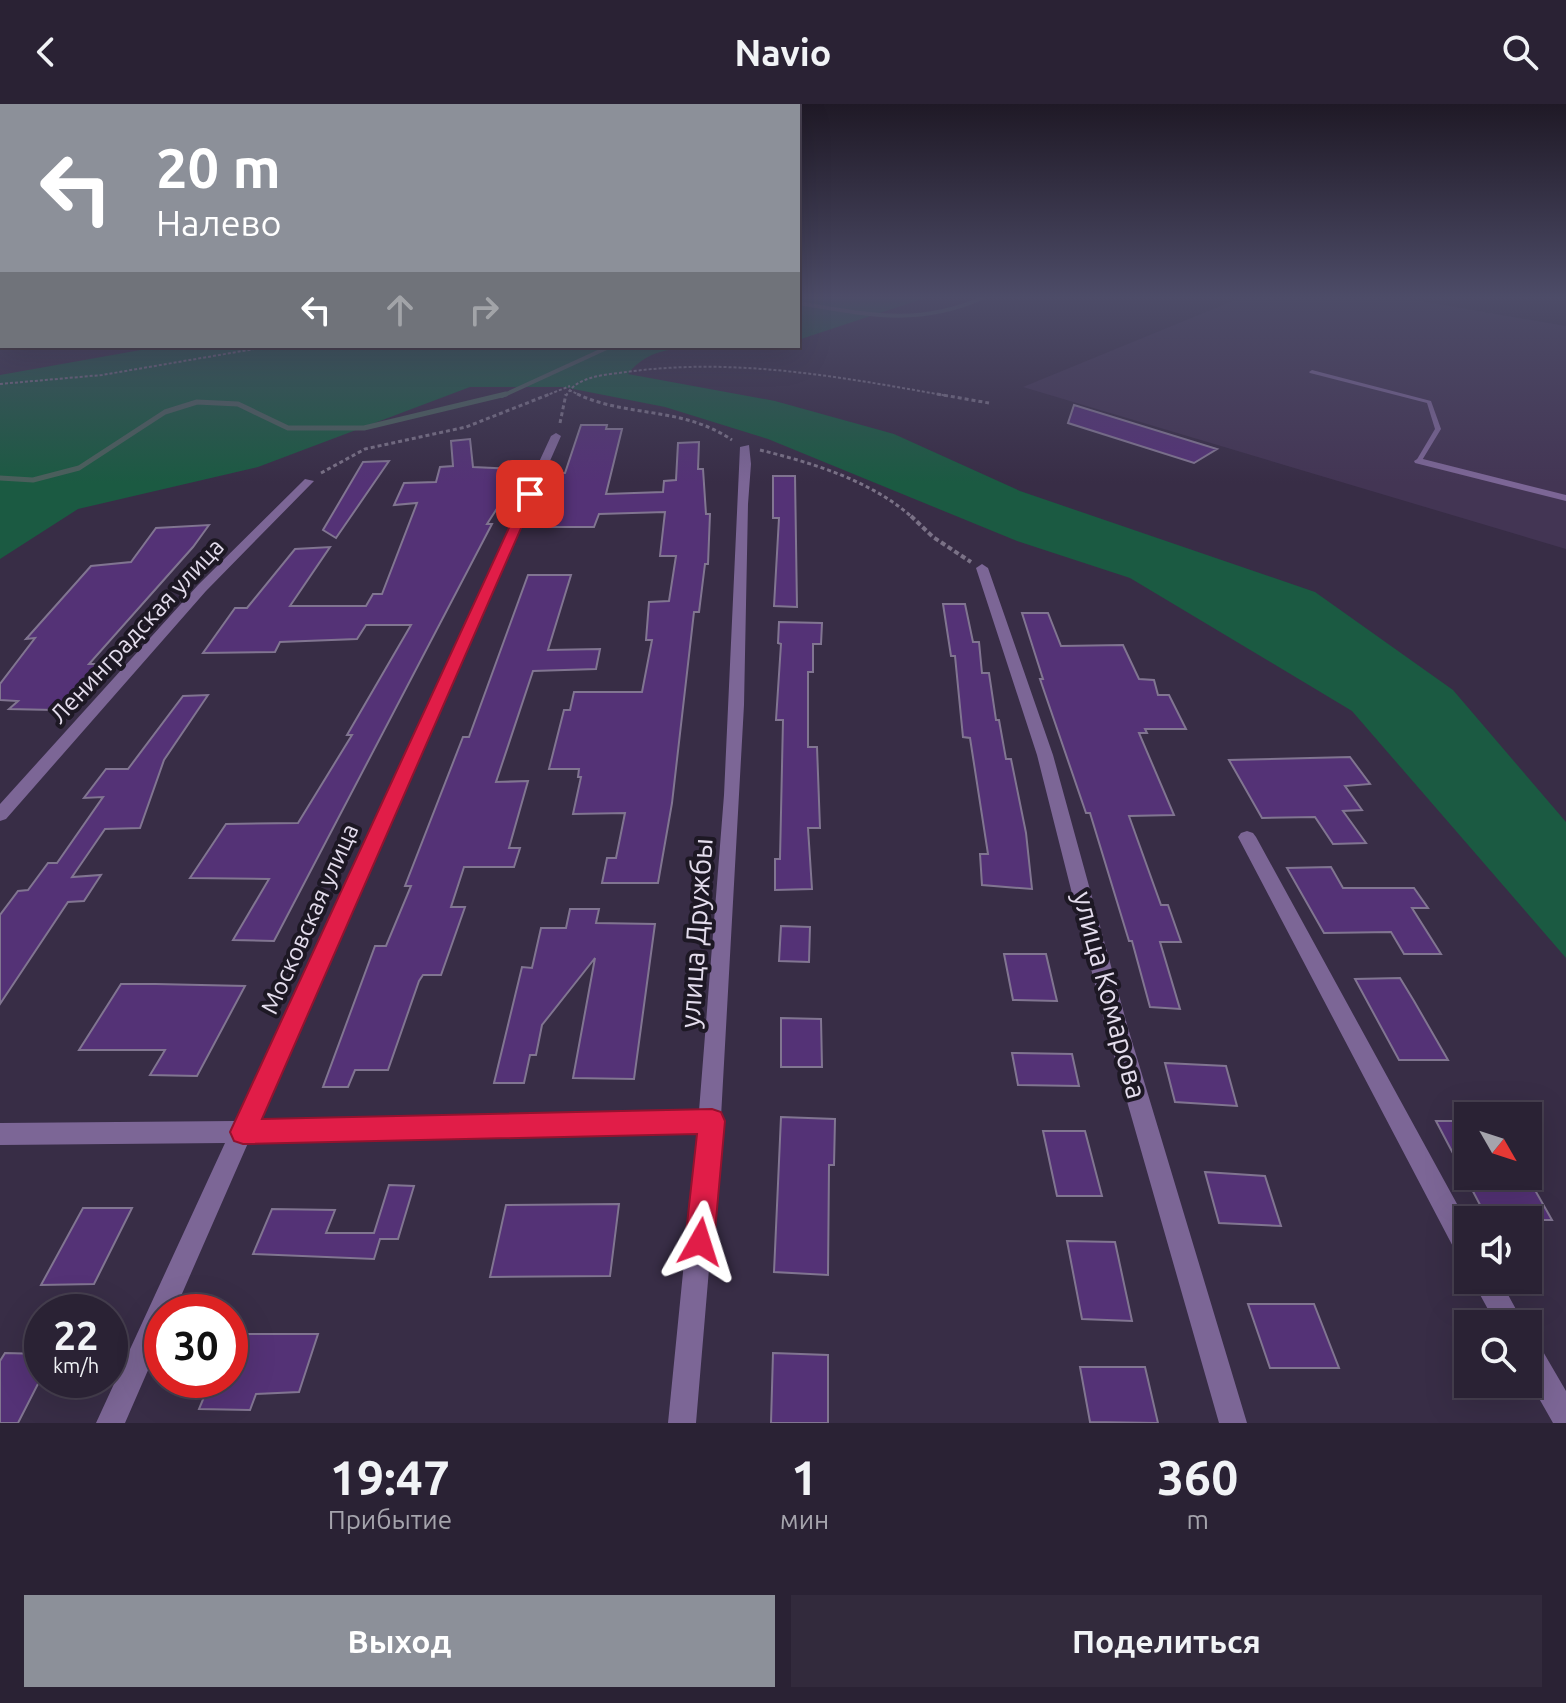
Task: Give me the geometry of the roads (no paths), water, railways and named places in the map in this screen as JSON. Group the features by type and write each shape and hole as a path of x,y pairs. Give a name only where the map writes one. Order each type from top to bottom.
{"street":[{"name":"Московская улица","path":"110,1423 556,436"},
{"name":"улица Дружбы","path":"682,1423 712,1121 728,904 742,601 743,494 749,466 745,447"},
{"path":"1419,461 1566,498"},
{"name":"Ленинградская улица","path":"0,815 202,588 309,481"},
{"name":"улица Комарова","path":"982,568 1045,755 1117,1028 1233,1423"},
{"path":"1247,837 1454,1223"},
{"path":"0,1134 243,1132 712,1121"},
{"path":"1542,1377 1566,1418"}],"lane":[{"path":"1312,372 1429,402 1438,429 1419,461"}],"waterway":[{"path":"502,396 581,360"},
{"path":"0,478 33,480 79,468 165,412 197,402 238,404 288,428 364,428 506,394"}]}
